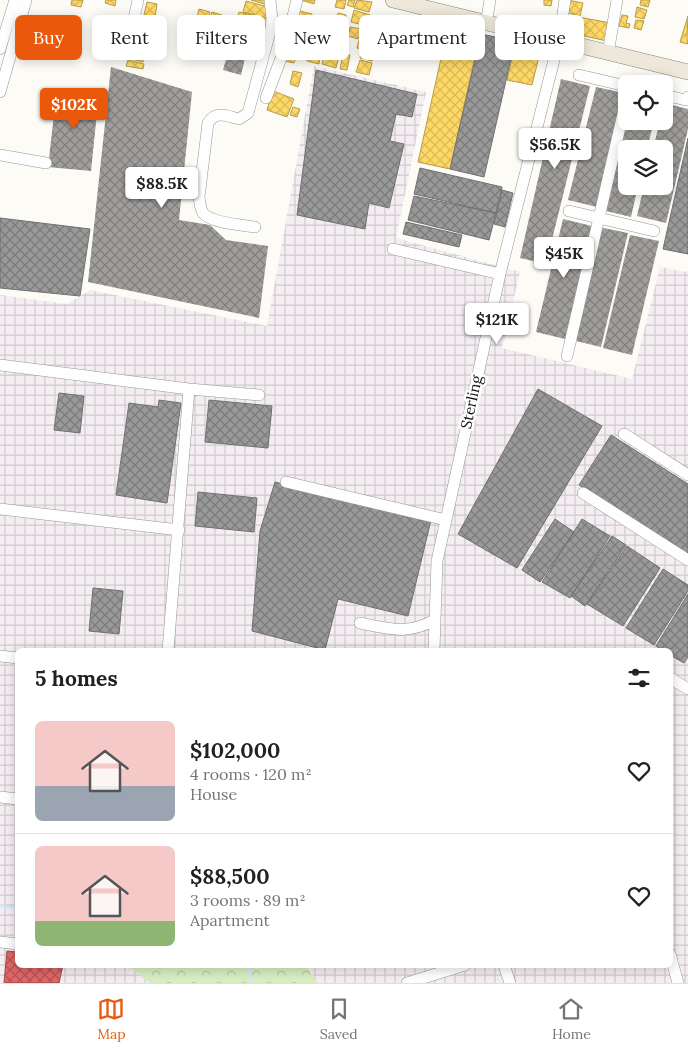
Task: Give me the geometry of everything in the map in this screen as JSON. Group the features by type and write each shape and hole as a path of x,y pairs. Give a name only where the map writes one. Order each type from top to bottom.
{"main road":[{"path":"402,1 440,6 495,26"},
{"path":"584,46 688,72"}],"street":[{"path":"0,92 5,45 15,0"},
{"path":"5,45 26,0"},
{"path":"135,15 138,0"},
{"path":"255,227 211,219 205,215 200,207 199,197 208,123 217,114 240,119 248,113 272,28 270,0"},
{"path":"266,98 284,48 297,0"},
{"path":"486,24 490,0"},
{"name":"Sterling","path":"562,15 564,0"},
{"path":"608,52 617,0"},
{"name":"Sterling","path":"434,648 437,561 500,274 555,60"},
{"path":"579,75 618,84"},
{"path":"673,97 686,100 688,97"},
{"path":"567,356 619,130"},
{"path":"0,155 46,163"},
{"path":"568,211 654,231"},
{"path":"393,249 500,274"},
{"path":"0,365 189,389 259,395"},
{"path":"168,648 189,389"},
{"path":"624,434 688,475"},
{"path":"286,482 446,520"},
{"path":"583,493 688,560"},
{"path":"0,509 179,530"},
{"path":"360,623 388,629 412,629 422,627 435,620"},
{"path":"0,656 15,658"},
{"path":"673,680 688,689"},
{"path":"0,797 15,799"},
{"path":"0,942 15,944"},
{"path":"673,965 678,983"},
{"path":"407,983 454,968"},
{"path":"505,968 510,983"}],"shaded area":[{"path":"314,66 426,92 396,238 520,272 502,348 632,379 660,267 688,272 688,983 317,983 308,968 673,968 673,648 15,648 15,968 131,968 150,983 0,983 0,295 67,304 90,290 267,326"}],"green space":[{"path":"131,968 308,968 317,983 150,983"}],"building: Homes":[{"path":"72,0 83,0 81,7 71,5"},
{"path":"106,0 116,0 115,6 105,3"},
{"path":"251,0 265,0 264,4"},
{"path":"301,0 315,0 314,4"},
{"path":"337,0 346,0 344,9 335,7"},
{"path":"349,0 355,0 353,7 347,5"},
{"path":"357,0 372,2 369,12 354,8"},
{"path":"544,0 552,0 551,6 544,5"},
{"path":"568,0 583,3 580,15 565,12"},
{"path":"641,0 650,0 648,7 640,5"},
{"path":"246,1 268,7 266,18 265,15 243,12"},
{"path":"147,2 157,4 155,15 144,15"},
{"path":"637,7 647,10 644,19 635,17"},
{"path":"199,9 210,12 209,15 198,15"},
{"path":"354,10 370,15 359,15 359,24 351,22"},
{"path":"299,11 312,14 312,15 298,15"},
{"path":"212,12 222,15 211,15"},
{"path":"239,12 252,15 238,15"},
{"path":"622,15 628,16 626,23 630,24 629,28 619,26"},
{"path":"688,16 687,38 688,44 680,42"},
{"path":"265,18 269,19 267,30 265,30"},
{"path":"584,18 611,23 607,41 584,36"},
{"path":"636,20 644,21 641,30 634,28"},
{"path":"350,27 359,29 358,39 349,36"},
{"path":"128,60 144,64 143,69 126,66"},
{"path":"285,60 295,60 294,63"},
{"path":"307,60 320,60 319,64"},
{"path":"323,60 338,60 336,68 322,64"},
{"path":"342,60 349,60 347,70 340,69"},
{"path":"360,60 372,63 369,75 356,72"},
{"path":"441,60 474,60 450,169 418,162"},
{"path":"512,60 538,60 532,85 507,80"},
{"path":"293,71 302,73 298,87 290,84"},
{"path":"273,91 294,99 287,117 267,110"},
{"path":"293,107 300,109 297,117 290,115"}],"building: Shops":[{"path":"7,951 15,952 15,968 62,968 59,983 4,983"}],"building: Industry":[{"path":"485,35 495,37 495,60 511,60 484,177 450,169 475,60 485,60"},
{"path":"316,70 417,94 412,117 396,114 390,141 404,144 389,208 369,203 365,229 297,215"},
{"path":"688,138 688,254 663,249"},
{"path":"420,168 502,187 496,213 414,194"},
{"path":"502,190 513,193 505,227 494,224"},
{"path":"414,196 496,213 489,240 408,220"},
{"path":"0,218 90,229 80,296 0,288"},
{"path":"406,222 462,235 459,247 403,234"},
{"path":"538,389 602,426 517,568 458,534"},
{"path":"59,393 84,396 80,433 54,430"},
{"path":"159,400 181,403 167,503 116,495 129,403 158,407"},
{"path":"209,400 272,406 268,448 205,442"},
{"path":"611,435 688,484 688,555 579,485"},
{"path":"275,482 431,520 408,616 338,599 326,648 317,648 252,631 260,531"},
{"path":"198,492 257,498 254,532 195,526"},
{"path":"555,519 574,532 540,582 522,570"},
{"path":"582,519 610,536 570,598 542,582"},
{"path":"612,536 626,545 585,606 571,596"},
{"path":"627,546 660,568 623,626 587,604"},
{"path":"663,569 688,585 688,591 654,645 626,628"},
{"path":"93,588 123,591 119,634 89,631"},
{"path":"688,594 688,657 684,663 673,657 673,648 659,648 656,646"}],"building: Other":[{"path":"226,60 245,60 241,75 223,70"},
{"path":"111,67 192,92 179,220 210,225 226,240 268,246 259,318 88,282"},
{"path":"561,79 590,86 546,264 520,258"},
{"path":"596,87 618,92 618,118 597,207 568,200"},
{"path":"57,88 99,93 91,171 48,167"},
{"path":"673,105 688,109 688,129 673,193 673,140 655,140 658,130 673,130"},
{"path":"624,130 652,130 649,140 621,140"},
{"path":"618,151 618,195 636,195 631,217 602,210"},
{"path":"642,195 673,195 666,223 637,216"},
{"path":"563,219 592,226 565,339 536,332"},
{"path":"599,227 628,233 601,347 572,340"},
{"path":"630,235 659,241 632,355 603,348"}],"waterway":[{"path":"0,906 15,908"},
{"path":"249,968 251,983"}]}
